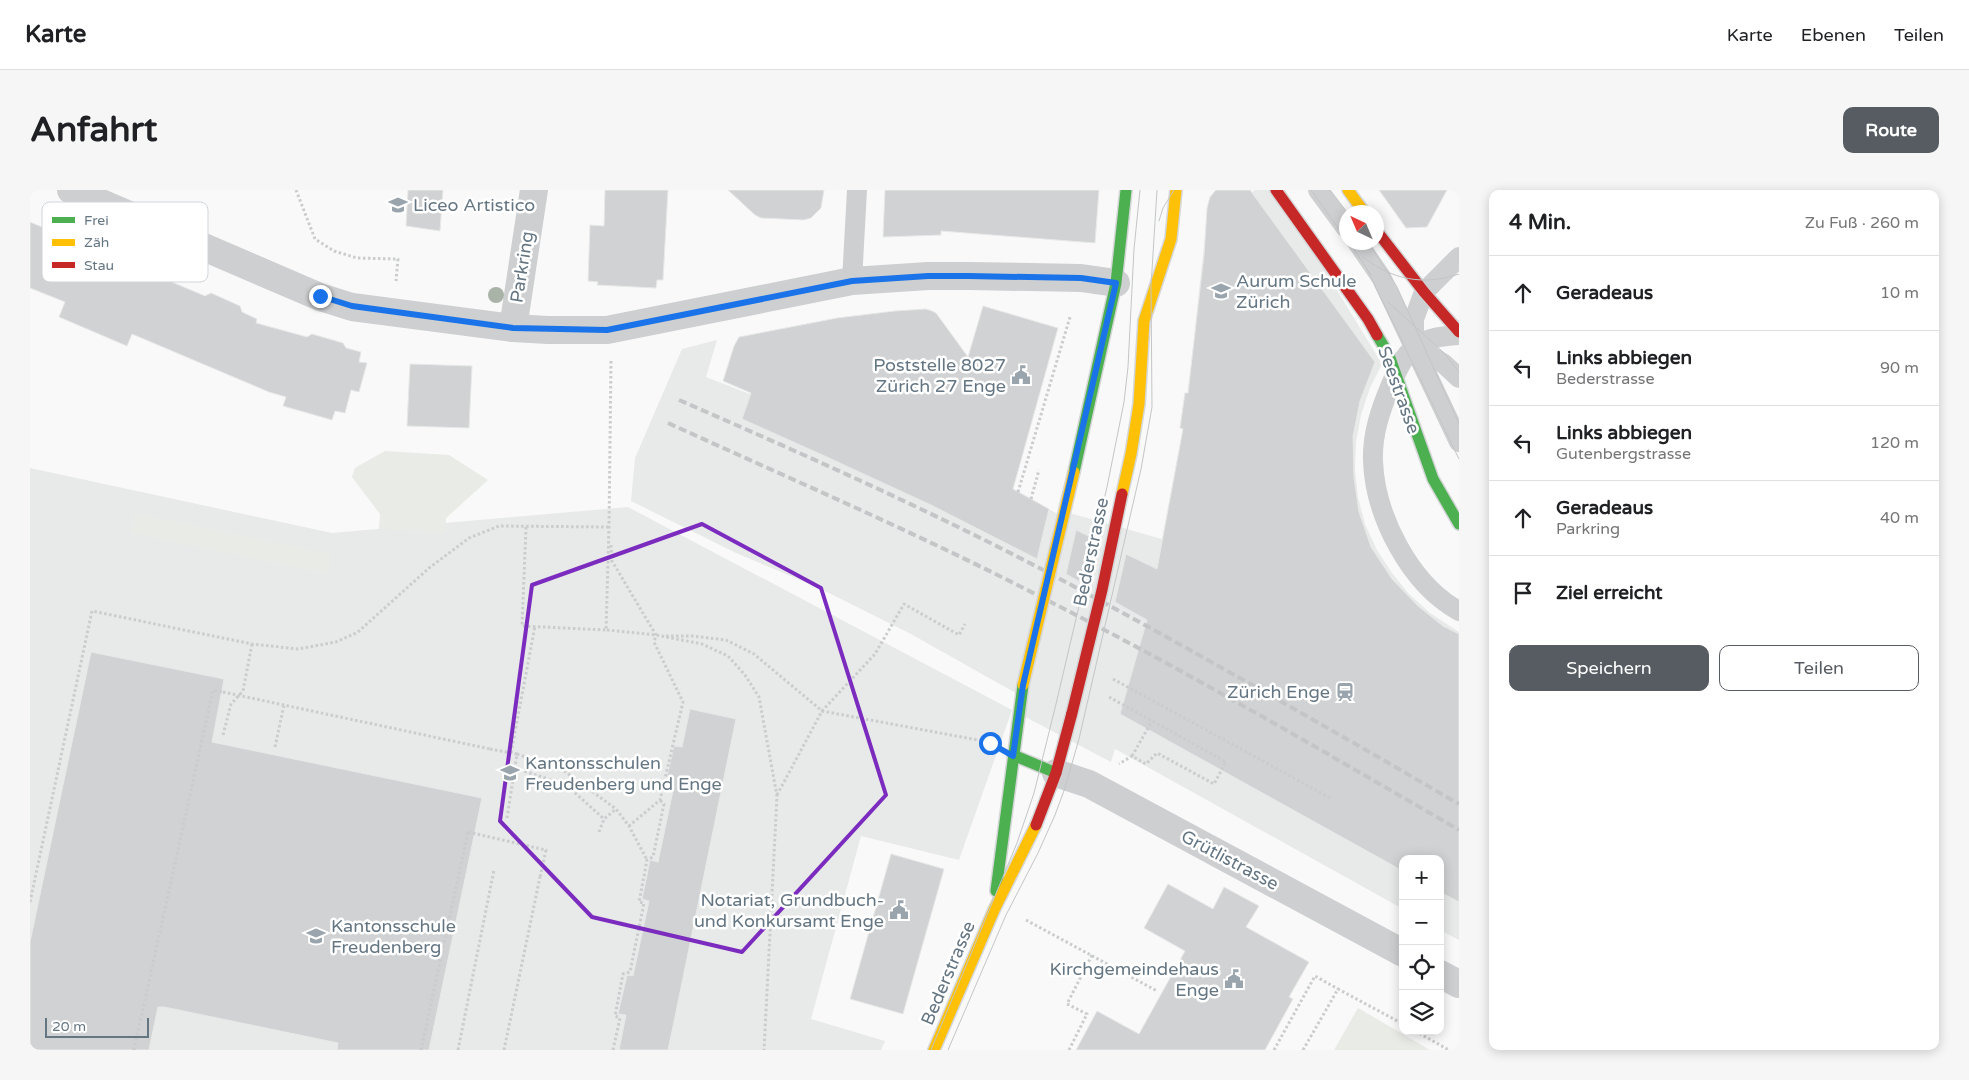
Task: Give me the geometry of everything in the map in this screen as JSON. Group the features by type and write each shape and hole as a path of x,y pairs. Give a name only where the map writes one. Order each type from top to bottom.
{"main road":[{"name":"Bederstrasse","path":"939,1049 994,910 1040,818 1056,773 1102,590 1131,454 1139,404 1141,318 1171,239 1176,190"},
{"name":"Seestrasse","path":"1276,190 1368,319 1389,355 1433,479 1459,524"},
{"path":"1348,190 1359,205"},
{"name":"Bederstrasse","path":"994,910 1023,685 1074,472 1122,291 1127,194"},
{"path":"1171,239 1188,195"},
{"path":"1384,240 1459,334"},
{"path":"1013,756 1056,773"}],"street":[{"name":"Parkring","path":"71,190 99,202"},
{"name":"Parkring","path":"208,248 320,296 352,306 411,316 513,328 534,190"},
{"path":"513,328 609,342 852,281 928,276 1081,278 1122,291"},
{"name":"Grütlistrasse","path":"1056,773 1089,784 1399,952"},
{"path":"1444,976 1459,984"}],"lane":[{"path":"852,281 857,190"},
{"path":"1307,190 1322,193 1339,218"},
{"name":"Seestrasse","path":"1362,250 1381,277 1434,393 1459,442"},
{"path":"1414,346 1414,319 1424,292 1459,257"},
{"path":"1459,334 1430,339 1414,346 1401,361 1375,428 1373,461 1377,492 1393,537 1417,575 1448,605 1459,611"},
{"path":"1414,346 1444,364 1459,378"}],"path":[{"path":"296,190 315,239 334,251 357,258 398,259 395,283"},
{"path":"1018,492 1070,317"},
{"path":"606,630 609,527 609,342"},
{"path":"1031,499 1041,464"},
{"path":"30,902 92,611 252,644 298,649 336,642 358,632 429,568 469,538 499,526 609,527"},
{"path":"526,527 522,626 606,630 702,644 728,656 745,675 760,697 777,796 764,1050"},
{"path":"609,527 612,561 656,636 654,642 683,702 660,800 629,826"},
{"path":"777,796 822,711 875,654 904,604 959,635 965,624"},
{"path":"511,753 535,626"},
{"path":"656,636 692,636 726,640 754,654 822,711 984,742 1013,756"},
{"path":"223,735 231,704 243,691 252,644"},
{"path":"1105,674 1332,799"},
{"path":"134,1050 213,690 517,754 563,770 616,809 629,826 646,860 639,902 644,903 630,972 623,974 615,1016 620,1018 614,1050"},
{"path":"1106,695 1226,762 1214,784 1157,754"},
{"path":"276,747 284,705"},
{"path":"1132,756 1152,721"},
{"path":"507,818 517,754"},
{"path":"514,768 551,780 574,792 604,819"},
{"path":"646,860 653,857 664,804 660,800"},
{"path":"599,832 604,819 616,809"},
{"path":"422,1050 468,832 546,850 504,1050"},
{"path":"458,1050 494,870"},
{"path":"1026,920 1158,991"},
{"path":"1069,1050 1087,1014 1067,1004 1092,955"},
{"path":"1274,1050 1315,976 1399,1022"},
{"path":"1303,1050 1338,989"},
{"path":"1422,1035 1449,1050"}],"highlighted area":[{"path":"702,524 821,588 886,795 742,952 592,917 500,821 532,585"}],"shaded area":[{"path":"1276,190 1382,364 1370,388 1361,415 1356,442 1355,470 1358,497 1365,524 1377,550 1392,573 1409,594 1430,613 1459,632 1459,940 1444,932 1444,855 1399,855 1399,907 1115,749 1111,762 1016,712 1021,696 909,633 817,587 736,553 631,501 635,458 682,349 717,340 706,377 937,467 1012,489 1065,518 1066,512 1162,539 1183,429 1180,428 1185,393 1188,393 1209,200 1213,193"},
{"path":"385,451 449,455 488,480 446,518 445,533 379,529 380,514 352,477 355,468"},
{"name":"Kantonsschulen Freudenberg und Enge","path":"30,468 332,533 628,507 1012,710 959,860 861,836 811,1019 885,1041 881,1050 30,1050"},
{"path":"135,513 332,554 327,574 130,533"},
{"path":"1358,1008 1399,1032 1399,1035 1404,1035 1430,1050 1334,1050"}],"building":[{"path":"408,190 443,190 440,231 406,226"},
{"path":"605,190 668,190 663,280 657,280 656,288 597,285 598,282 588,281 590,225 604,226"},
{"path":"728,190 824,190 821,208 811,218 804,220 761,218 755,215"},
{"path":"885,190 1099,190 1095,243 941,231 941,235 883,237"},
{"path":"1216,190 1250,190 1375,362 1360,401 1353,436 1354,477 1359,512 1371,547 1392,579 1418,606 1443,626 1459,634 1459,902 1444,894 1444,855 1399,855 1399,869 1120,714 1147,620 1115,602 1126,554 1157,569 1183,429 1180,428 1185,393 1188,393 1204,255 1207,208 1210,197"},
{"path":"1379,190 1447,190 1427,227 1406,228"},
{"path":"30,222 42,227 42,282 172,282 205,296 211,293 240,306 242,312 257,319 256,323 307,337 312,334 343,343 346,348 361,352 359,362 367,363 359,392 351,390 345,413 335,411 332,420 283,406 286,397 269,392 132,334 127,346 59,317 65,302 30,288"},
{"path":"983,306 1058,328 1013,489 1049,509 1037,559 931,505 742,419 751,393 723,381 734,346 739,337 837,318 895,311 926,309 936,313 968,357"},
{"path":"410,364 472,366 469,428 407,426"},
{"path":"1076,530 1097,540 1087,586 1066,574"},
{"path":"91,652 224,679 212,742 482,798 429,1050 337,1050 338,1043 158,1007 149,1050 30,1050 30,942"},
{"path":"690,709 736,719 675,1017 668,1050 619,1050 626,1015 618,1014 627,975 633,976 649,901 642,899 650,860 658,862 674,786 665,785 674,746 682,747"},
{"path":"891,854 944,869 903,1014 850,999"},
{"name":"Kirchgemeindehaus Enge","path":"1168,884 1213,909 1224,887 1259,906 1246,927 1309,962 1289,997 1293,999 1265,1050 1076,1050 1097,1011 1139,1034 1185,951 1144,928"}],"tram line":[{"path":"931,1050 1017,843 1034,793 1056,704 1107,487 1124,402 1128,367 1134,249 1140,190"},
{"path":"948,1050 1006,915 1055,815 1079,739 1141,469 1152,407 1151,286 1157,190"},
{"path":"1159,221 1163,208 1174,190"},
{"path":"1311,190 1339,229"},
{"path":"1330,190 1342,205"},
{"path":"1354,250 1371,275"},
{"path":"1373,250 1397,287 1459,424"},
{"path":"1363,257 1385,271 1409,279 1433,280 1459,274"},
{"path":"1367,269 1459,459"},
{"path":"1388,302 1443,352 1459,372"}],"railway":[{"path":"679,400 911,504 1047,572 1203,657 1459,804"},
{"path":"668,423 902,529 1094,624 1304,740 1459,830"}],"traffic: fast":[{"path":"1074,472 1116,283 1126,190"},
{"path":"1377,335 1389,355 1433,479 1459,524"},
{"path":"996,891 1023,685"},
{"path":"1013,755 1056,773"}],"traffic: slow":[{"path":"1122,494 1139,404 1144,321 1171,239 1176,190"},
{"path":"1348,190 1359,205"},
{"path":"1023,685 1074,472"},
{"path":"934,1050 994,910 1036,825"}],"traffic: jam":[{"path":"1276,190 1368,319 1377,335"},
{"path":"1384,240 1424,292 1459,332"},
{"path":"1072,713 1102,590 1122,494"},
{"path":"1036,825 1056,773 1072,713"}],"place":[{"name":"Liceo Artistico","path":"398,205"},
{"name":"Aurum Schule Zürich","path":"1221,291"},
{"name":"Poststelle 8027 Zürich 27 Enge","path":"1021,375"},
{"name":"Zürich Enge","path":"1345,692"},
{"name":"Kantonsschulen Freudenberg und Enge","path":"510,773"},
{"name":"Notariat, Grundbuch- und Konkursamt Enge","path":"899,910"},
{"name":"Kantonsschule Freudenberg","path":"316,936"},
{"name":"Kirchgemeindehaus Enge","path":"1234,979"}],"route":[{"path":"320,296 352,306 411,316 513,328 607,330 852,281 928,276 968,276 1081,278 1116,283 1074,472 1023,685 1013,756 990,743"}]}
